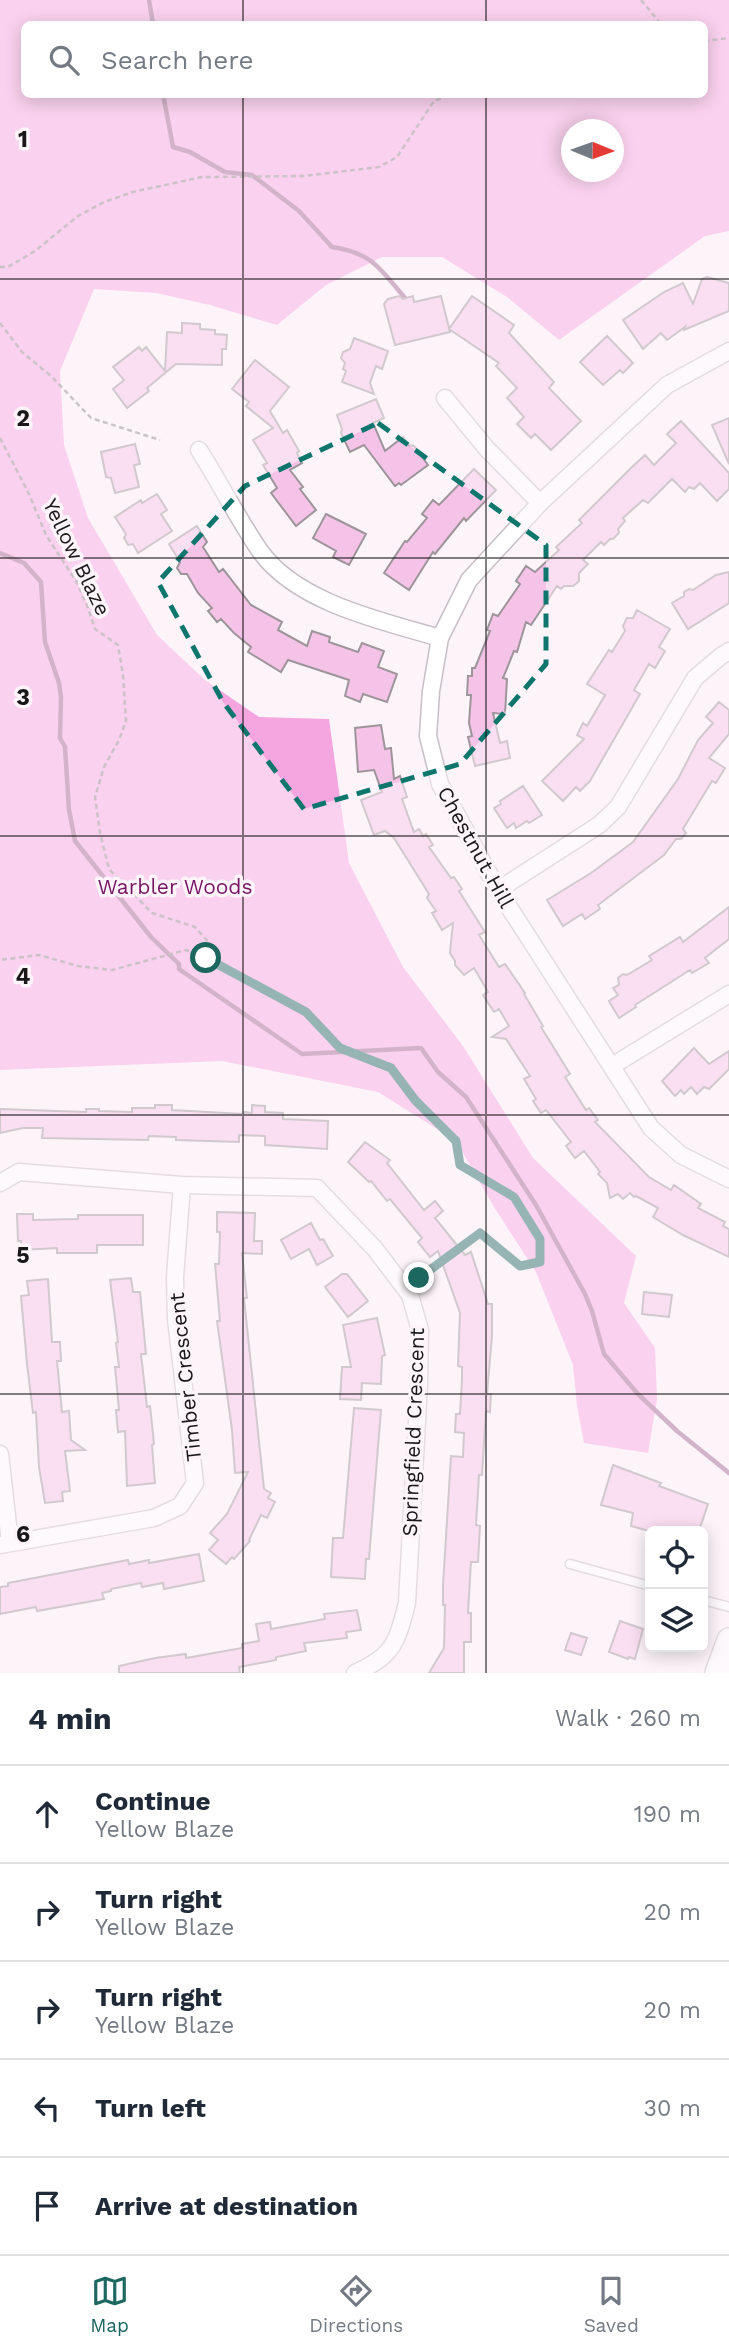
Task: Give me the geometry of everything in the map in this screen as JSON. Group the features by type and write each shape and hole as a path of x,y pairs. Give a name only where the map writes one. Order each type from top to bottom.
{"main road":[{"path":"717,1673 729,1640"}],"street":[{"name":"Chestnut Hill","path":"729,351 667,385 540,503 469,580 440,638 431,691 428,736 440,784 498,890 651,1128 681,1155 729,1179"},
{"path":"445,398 487,449 540,503"},
{"path":"199,450 261,553 285,575 343,610 440,638"},
{"path":"498,890 599,825 618,807 695,678 729,651"},
{"path":"612,1066 729,994"},
{"name":"Springfield Crescent","path":"0,1183 19,1172 183,1185 317,1188 375,1250 410,1295 420,1330 407,1603 398,1639 376,1663 355,1673"},
{"name":"Timber Crescent","path":"5,1544 114,1527 153,1518 180,1506 195,1483 176,1319 175,1277 183,1185"},
{"path":"0,1454 5,1544"}],"lane":[{"path":"570,1564 645,1585"},
{"path":"708,1601 729,1607"}],"path":[{"path":"641,0 658,21"},
{"path":"708,41 729,38"},
{"path":"0,267 8,267 35,251 78,216 104,202 133,192 202,177 304,176 379,167 397,158 434,101 442,98"},
{"path":"0,323 22,352 51,376 91,418 160,440"},
{"name":"Yellow Blaze","path":"0,438 29,494 46,535 87,605 95,629 118,646 126,721 104,767 95,797 109,869 152,912 195,927 211,945 206,958"},
{"path":"0,960 39,955 78,966 112,970 186,950 306,1012 340,1048 391,1068 415,1100 456,1141 460,1165 514,1197 540,1239 540,1262 520,1266 480,1233 419,1278"}],"highlighted area":[{"path":"378,423 546,545 546,664 460,764 304,809 223,702 158,582 245,486"}],"green space":[{"name":"Warbler Woods","path":"0,0 729,0 729,231 705,236 559,340 507,297 442,257 382,257 326,285 277,325 210,305 156,293 94,289 60,371 64,445 88,518 157,635 205,680 259,717 329,719 349,863 403,967 463,1046 533,1158 636,1256 624,1303 655,1348 657,1399 648,1453 584,1443 573,1365 536,1272 456,1141 378,1092 222,1061 0,1070"}],"building":[{"path":"707,277 729,283 729,311 684,330 685,327 667,340 661,333 643,349 623,320 664,292 683,283 693,304 702,279"},
{"path":"399,296 403,299 413,296 414,302 441,296 450,332 395,345 384,304 388,299"},
{"path":"472,296 514,325 509,333 554,382 549,388 581,421 551,450 535,434 531,438 517,424 524,417 507,398 517,388 496,366 499,363 449,329"},
{"path":"182,323 200,324 200,329 215,330 215,334 227,335 226,349 222,349 222,365 176,364 127,408 113,389 124,380 113,367 139,347 142,351 146,347 165,371 167,332 182,333"},
{"path":"607,336 633,363 623,373 620,370 603,385 580,362"},
{"path":"354,338 388,351 382,369 376,366 370,383 374,394 342,382 346,371 341,358 343,352 350,349"},
{"path":"255,360 289,387 270,411 283,433 287,430 299,451 297,453 302,463 290,470 316,510 296,526 271,493 277,488 263,465 267,463 253,440 273,428 246,406 249,402 232,389"},
{"path":"376,399 384,418 373,423 385,451 403,437 409,445 414,446 428,465 401,485 399,483 395,486 364,445 350,452 341,433 337,415"},
{"path":"729,418 729,464 712,425"},
{"path":"681,421 729,473 729,489 717,501 700,483 694,489 689,487 685,492 672,479 648,503 643,500 623,518 625,521 613,539 604,545 601,542 583,560 588,564 579,573 579,581 573,586 564,586 561,589 557,586 531,625 526,622 517,652 514,651 503,678 507,679 505,714 493,713 500,743 507,741 510,758 475,766 468,737 472,736 469,723 471,695 467,695 468,676 472,676 472,668 475,668 490,631 487,630 493,614 498,616 520,584 516,581 526,566 535,572 559,550 556,547 582,523 579,520 645,455 654,465 676,443 667,434"},
{"path":"135,444 140,464 134,465 139,487 115,493 111,478 106,477 101,452"},
{"path":"474,469 496,490 466,521 464,518 435,554 433,552 409,590 384,573 405,541 407,542 427,518 422,514 433,500 439,505"},
{"path":"157,494 167,510 161,514 172,531 138,553 133,544 128,545 124,538 126,534 115,517 141,500 142,503"},
{"path":"326,514 366,534 349,565 333,557 336,551 313,538"},
{"path":"197,526 207,542 203,547 219,572 223,569 251,605 282,622 278,630 307,646 312,631 330,637 329,642 358,652 362,643 384,651 378,667 397,674 387,702 363,694 360,702 345,696 349,680 288,660 281,672 248,652 251,647 221,619 217,622 208,611 212,608 198,593 187,574 181,574 177,568 180,562 169,544"},
{"path":"729,572 729,603 688,629 672,603 684,596 684,592 689,589 693,590 716,575"},
{"path":"637,610 670,629 659,647 665,651 655,668 649,664 634,690 640,694 590,781 580,791 576,787 563,801 542,781 584,739 577,735 583,723 587,726 605,695 587,684 625,631 623,626 627,618 633,618"},
{"path":"719,702 729,710 729,734 709,758 725,768 716,783 712,781 683,829 686,833 681,839 676,839 664,855 598,905 600,909 585,919 582,914 563,926 547,900 591,873 633,842 678,779 698,740 713,723 706,717"},
{"path":"381,725 385,749 391,748 394,779 400,776 407,797 402,799 414,832 419,829 423,836 426,834 433,845 429,847 462,889 459,891 485,932 479,935 499,967 505,964 525,993 543,1026 541,1027 570,1074 565,1077 586,1110 589,1108 598,1120 595,1122 649,1177 671,1190 674,1185 701,1204 698,1208 725,1222 723,1226 729,1229 729,1257 653,1217 658,1208 630,1193 623,1199 618,1194 610,1198 607,1183 584,1151 575,1158 566,1146 571,1142 546,1110 541,1113 533,1101 536,1099 524,1079 530,1076 506,1039 492,1037 509,1026 499,1009 494,1012 483,995 488,992 474,968 464,975 455,965 450,953 453,923 442,930 432,913 436,911 427,898 429,894 394,838 385,831 374,835 361,800 382,792 374,770 358,772 355,728"},
{"path":"523,786 542,815 516,828 514,823 507,828 494,808"},
{"path":"729,907 729,939 705,958 709,963 692,973 690,970 619,1018 609,1001 618,995 613,988 619,985 618,978 652,960 649,956 680,937 683,942"},
{"path":"694,1048 709,1064 729,1051 729,1069 709,1089 704,1087 697,1094 691,1087 684,1094 681,1090 675,1096 662,1081"},
{"path":"155,1105 172,1105 172,1110 244,1114 252,1113 252,1105 265,1106 265,1112 283,1113 283,1119 328,1121 327,1149 265,1145 265,1136 239,1135 239,1142 176,1140 176,1137 149,1136 148,1140 42,1138 43,1128 23,1128 0,1133 0,1109 86,1112 86,1109 99,1109 132,1112 132,1108 155,1108"},
{"path":"365,1142 390,1160 387,1163 424,1210 435,1201 443,1211 435,1218 465,1255 471,1252 488,1304 492,1304 487,1394 491,1394 490,1412 486,1411 482,1475 479,1475 476,1525 480,1526 478,1562 471,1562 468,1613 471,1613 471,1642 464,1642 464,1673 429,1673 444,1648 443,1585 451,1456 463,1457 464,1433 455,1432 456,1414 460,1414 462,1380 462,1367 458,1366 460,1313 438,1251 430,1257 418,1242 422,1238 390,1199 387,1201 371,1181 348,1162"},
{"path":"217,1212 255,1213 254,1241 262,1241 262,1254 242,1253 247,1298 244,1298 264,1489 271,1493 268,1498 275,1502 267,1518 261,1515 250,1541 226,1564 209,1550 218,1540 210,1533 227,1514 248,1472 235,1473 217,1321 220,1321 215,1264 219,1264 220,1232 217,1232"},
{"path":"17,1214 33,1214 33,1220 78,1219 78,1215 143,1215 143,1245 97,1245 97,1253 57,1253 57,1248 22,1250 21,1241 18,1241"},
{"path":"311,1223 333,1256 317,1265 309,1249 291,1259 281,1240"},
{"path":"342,1274 347,1274 368,1301 348,1317 325,1287"},
{"path":"131,1278 133,1292 140,1292 146,1354 141,1354 147,1407 150,1406 155,1483 127,1486 125,1431 118,1432 116,1410 119,1410 115,1367 119,1367 118,1342 110,1280"},
{"path":"48,1279 52,1342 60,1342 61,1361 57,1361 62,1412 69,1411 71,1440 85,1450 65,1451 70,1491 62,1492 63,1501 45,1503 21,1296 29,1295 27,1281"},
{"path":"644,1292 672,1295 669,1317 642,1314"},
{"path":"377,1318 385,1355 382,1356 381,1384 362,1383 361,1400 340,1399 342,1367 351,1367 343,1325"},
{"path":"354,1408 381,1410 365,1579 331,1577 333,1538 343,1538"},
{"path":"613,1465 708,1504 701,1526 645,1526 645,1530 631,1526 633,1513 601,1505"},
{"path":"199,1554 204,1581 164,1589 163,1583 142,1587 141,1583 111,1589 102,1593 104,1599 37,1611 36,1607 0,1614 0,1587 8,1586 8,1583 128,1560 129,1564 149,1560 149,1563"},
{"path":"357,1610 361,1630 346,1632 347,1638 304,1643 306,1651 239,1667 240,1673 119,1673 119,1666 155,1658 186,1654 186,1658 242,1648 242,1644 259,1641 256,1624 270,1622 271,1629 325,1619 324,1614"},
{"path":"620,1621 643,1629 635,1659 609,1652"},
{"path":"571,1633 587,1638 581,1655 565,1650"}],"waterway":[{"path":"149,0 152,21"},
{"path":"164,98 173,147 190,152 225,172 252,175 299,211 332,247 367,258 405,298"},
{"path":"0,553 24,563 41,582 45,642 61,697 60,738 65,747 69,810 75,841 151,937 179,964 179,969 302,1054 421,1048 438,1072 466,1097 536,1205 585,1294 604,1354 637,1393 677,1431 729,1473"}],"route":[{"path":"206,958 306,1012 340,1048 391,1068 415,1100 456,1141 460,1165 514,1197 540,1239 540,1262 520,1266 480,1233 419,1278"}]}
